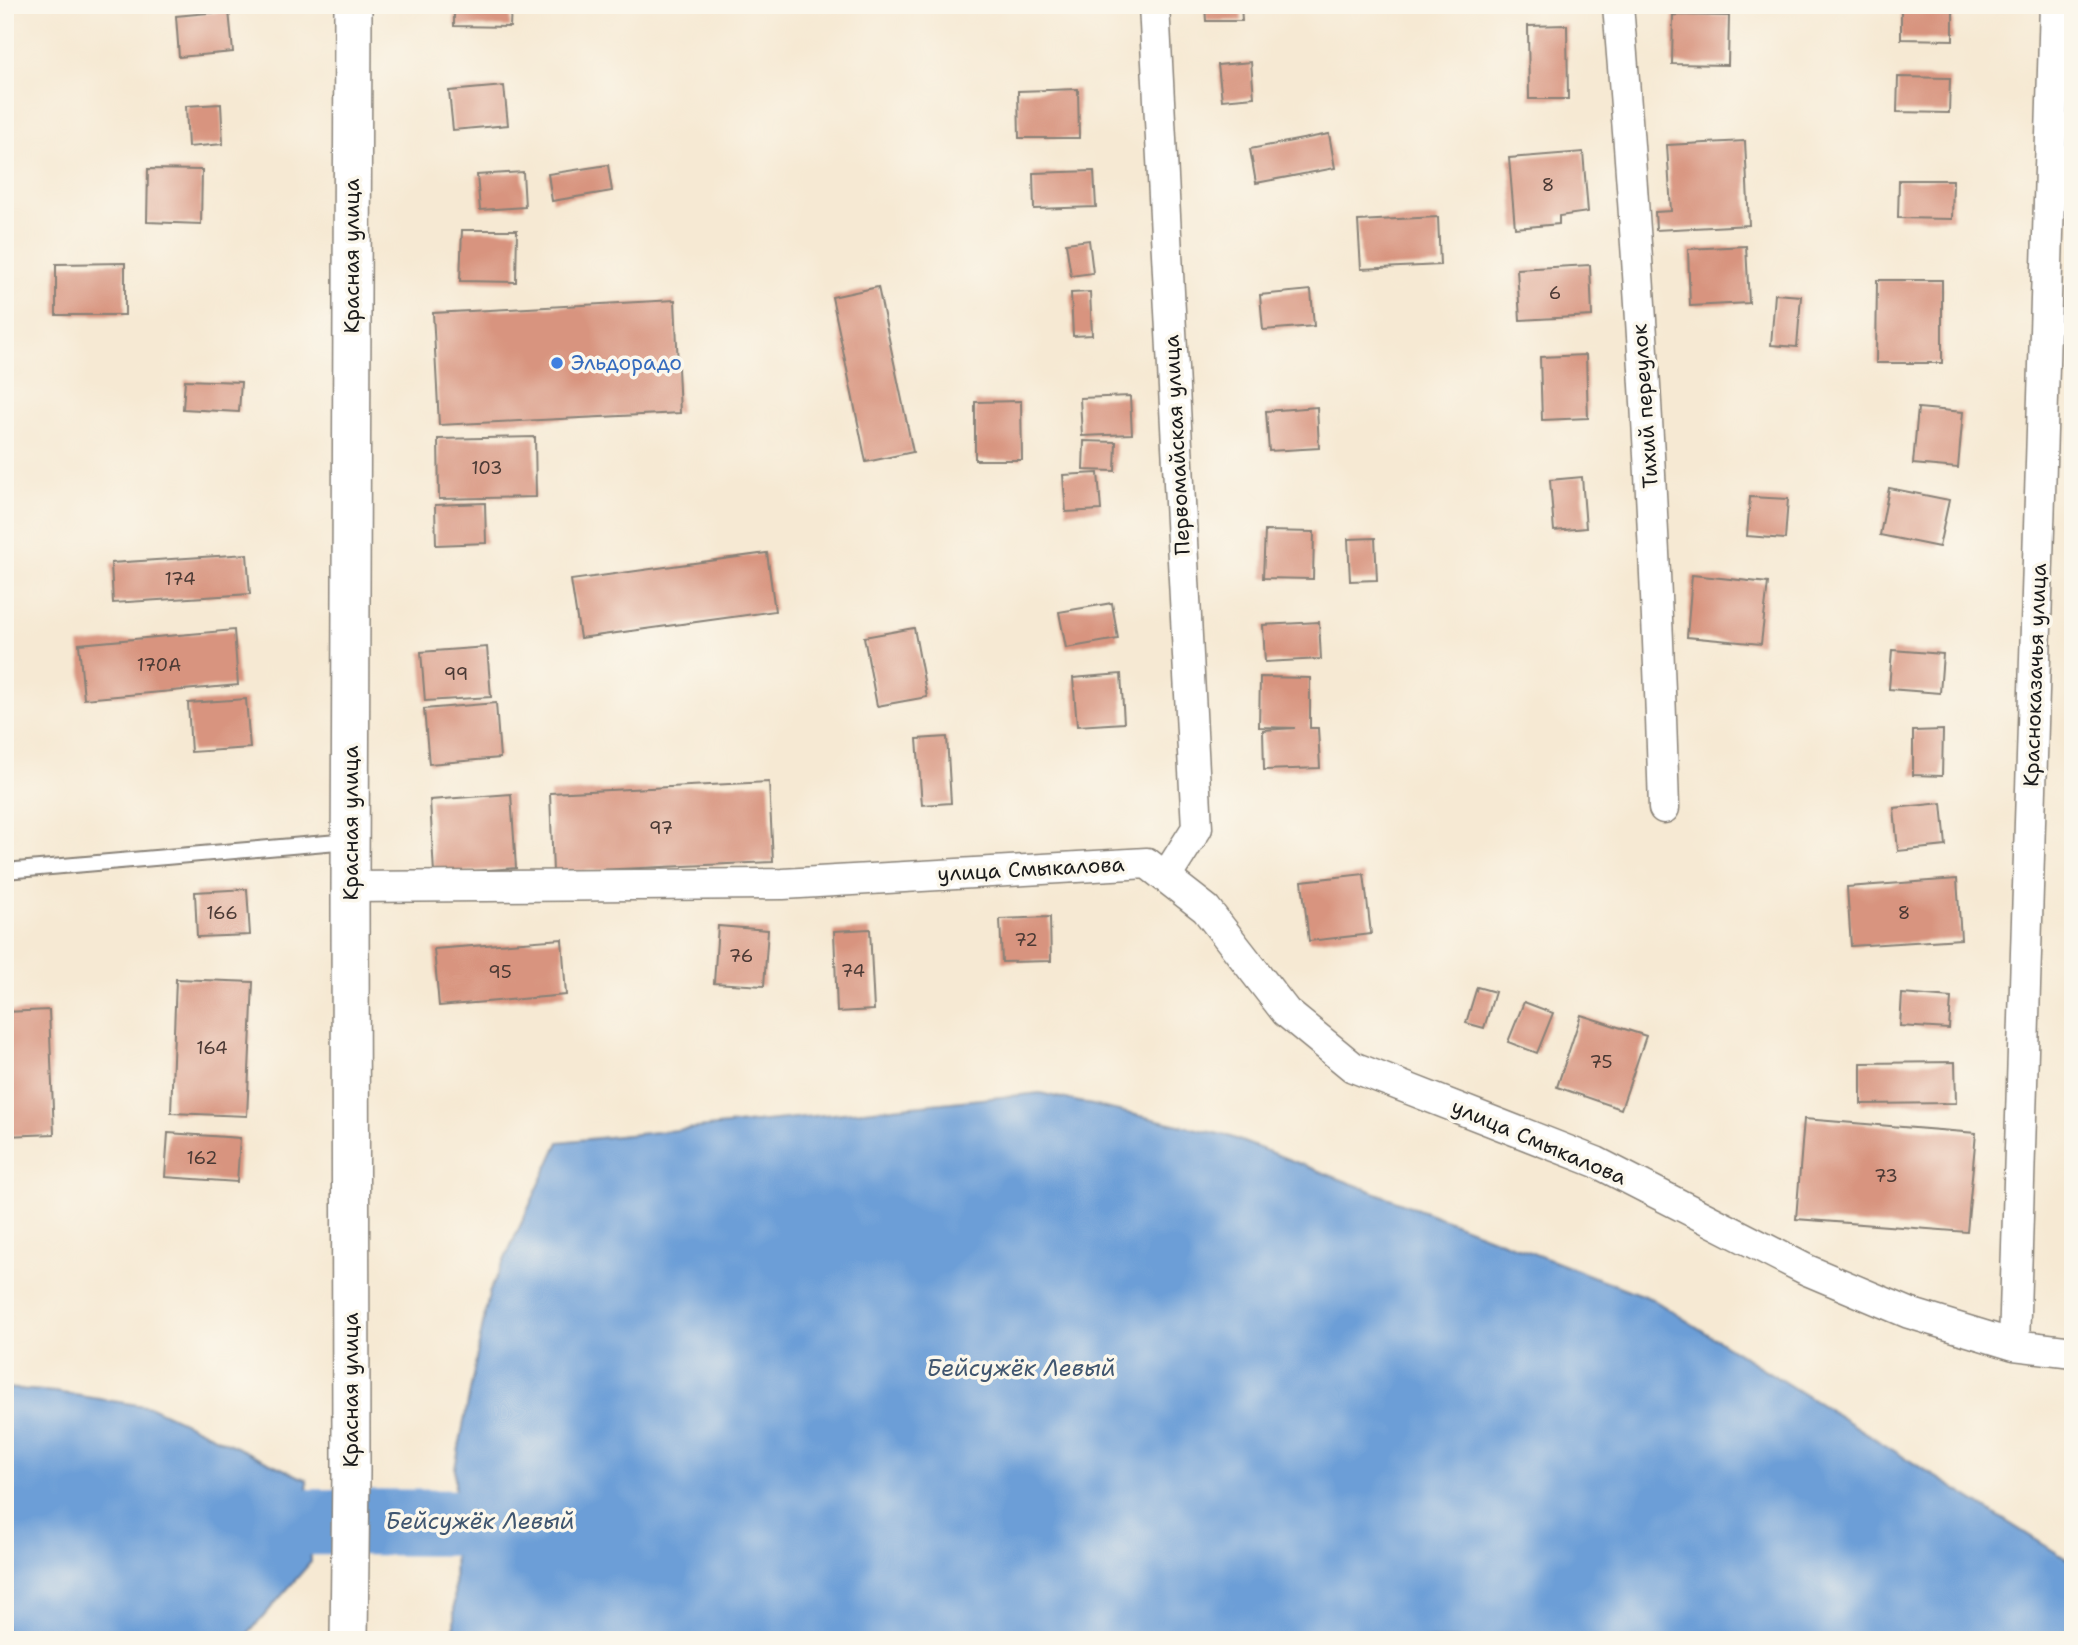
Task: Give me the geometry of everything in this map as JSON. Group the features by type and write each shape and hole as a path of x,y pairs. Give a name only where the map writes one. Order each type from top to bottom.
{"street":[{"name":"Красная улица","path":"349,1640 353,5"},
{"name":"Первомайская улица","path":"1154,5 1197,828 1166,877"},
{"name":"Тихий переулок","path":"1618,5 1659,630 1664,808"},
{"name":"Красноказачья улица","path":"2014,1345 2055,5"},
{"name":"улица Смыкалова","path":"350,887 783,884 1147,863 1206,909 1286,1012 1353,1067 1596,1162 1807,1270 1909,1312 2014,1345 2073,1352"}],"lane":[{"path":"5,871 351,841"}],"water":[{"name":"Бейсужёк Левый","path":"1040,1093 1228,1136 1652,1299 2073,1563 2073,1640 454,1640 455,1468 489,1293 559,1142"},
{"path":"5,1388 55,1392 151,1407 307,1480 311,1562 243,1640 5,1640"}],"building":[{"path":"454,5 511,5 510,27 454,26"},
{"path":"1205,5 1241,5 1242,21 1206,21"},
{"path":"1901,5 1953,5 1953,40 1901,39"},
{"path":"229,11 233,52 179,57 176,16"},
{"path":"1673,15 1729,16 1728,65 1672,64"},
{"path":"1567,25 1568,99 1529,99 1528,26"},
{"path":"1251,62 1254,97 1222,100 1218,65"},
{"path":"1898,77 1950,78 1949,113 1897,112"},
{"path":"504,86 508,125 453,130 449,91"},
{"path":"1078,89 1079,138 1019,138 1018,91"},
{"path":"221,104 223,144 188,147 186,106"},
{"path":"1329,134 1335,168 1256,183 1250,149"},
{"path":"1745,141 1749,225 1656,230 1655,212 1671,211 1667,145"},
{"path":"1583,152 1588,212 1559,216 1559,224 1515,228 1509,158"},
{"path":"608,165 612,191 552,201 548,174"},
{"path":"148,169 202,170 201,224 147,222"},
{"path":"1094,171 1096,207 1034,209 1033,173"},
{"path":"523,172 525,207 480,210 477,175"},
{"path":"1899,180 1953,180 1952,219 1898,218"},
{"path":"1438,217 1440,265 1361,269 1358,221"},
{"path":"462,230 517,230 516,282 460,281"},
{"path":"1089,240 1093,273 1071,276 1066,243"},
{"path":"1746,246 1749,303 1690,306 1688,249"},
{"path":"125,263 125,315 56,315 56,264"},
{"path":"1590,265 1592,316 1520,320 1517,269"},
{"path":"1877,280 1942,280 1942,363 1876,363"},
{"path":"878,287 913,452 866,462 832,297"},
{"path":"1311,290 1314,326 1263,330 1260,295"},
{"path":"1090,292 1092,335 1073,336 1071,293"},
{"path":"1775,294 1801,296 1797,347 1771,345"},
{"name":"Эльдорадо","path":"675,300 680,413 439,425 433,313"},
{"path":"1586,355 1588,418 1542,420 1540,357"},
{"path":"185,380 241,382 239,412 183,409"},
{"path":"1130,396 1132,434 1082,436 1080,398"},
{"path":"1021,401 1022,460 975,460 975,402"},
{"path":"1317,407 1319,448 1269,451 1266,411"},
{"path":"1918,408 1963,412 1958,468 1913,464"},
{"path":"535,437 536,497 439,499 438,439"},
{"path":"1084,441 1116,442 1115,471 1083,470"},
{"path":"1098,473 1101,510 1066,512 1063,475"},
{"path":"1582,477 1586,528 1554,531 1550,480"},
{"path":"1889,488 1949,500 1939,547 1880,535"},
{"path":"1750,497 1788,499 1785,539 1747,536"},
{"path":"485,503 486,543 436,545 435,505"},
{"path":"1265,531 1314,532 1313,579 1263,578"},
{"path":"1375,538 1377,580 1350,581 1348,539"},
{"path":"767,553 775,611 580,638 571,580"},
{"path":"247,554 250,594 113,603 111,563"},
{"path":"1692,575 1768,583 1761,644 1687,637"},
{"path":"1112,603 1118,639 1066,648 1059,612"},
{"path":"1319,622 1321,659 1265,662 1263,625"},
{"path":"914,628 927,697 877,706 864,637"},
{"path":"234,630 238,685 84,699 79,644"},
{"path":"487,647 491,697 425,701 421,652"},
{"path":"1892,650 1943,654 1940,693 1889,689"},
{"path":"2070,653 2073,653 2073,703 2069,703"},
{"path":"1121,674 1124,723 1077,726 1073,678"},
{"path":"1260,677 1310,678 1310,728 1318,728 1320,768 1264,770 1263,730 1295,728 1259,727"},
{"path":"246,699 250,748 191,752 188,703"},
{"path":"496,703 500,758 429,764 424,709"},
{"path":"1943,730 1942,776 1913,775 1913,731"},
{"path":"947,737 951,803 922,805 917,739"},
{"path":"769,782 773,862 553,872 550,793"},
{"path":"511,794 516,868 434,874 430,800"},
{"path":"1942,803 1946,846 1898,851 1894,808"},
{"path":"1364,874 1371,934 1309,941 1302,881"},
{"path":"1957,879 1961,939 1851,946 1847,887"},
{"path":"247,889 250,935 197,937 195,892"},
{"path":"1050,917 1051,961 1002,962 1000,919"},
{"path":"718,926 768,930 764,986 714,983"},
{"path":"870,929 874,1010 837,1012 834,931"},
{"path":"562,939 566,995 439,1006 434,949"},
{"path":"176,979 253,982 247,1116 171,1113"},
{"path":"1477,987 1495,992 1484,1028 1466,1023"},
{"path":"1902,994 1951,998 1949,1029 1900,1026"},
{"path":"1524,1002 1553,1013 1537,1053 1508,1042"},
{"path":"49,1010 54,1134 5,1136 5,1012"},
{"path":"1581,1015 1646,1036 1621,1109 1557,1087"},
{"path":"1955,1062 1956,1103 1861,1104 1861,1063"},
{"path":"1804,1119 1976,1133 1967,1232 1796,1219"},
{"path":"168,1133 240,1138 237,1182 165,1177"}],"waterway":[{"name":"Бейсужёк Левый","path":"218,1524 544,1523"}],"place":[{"name":"Эльдорадо","path":"557,363"}]}
